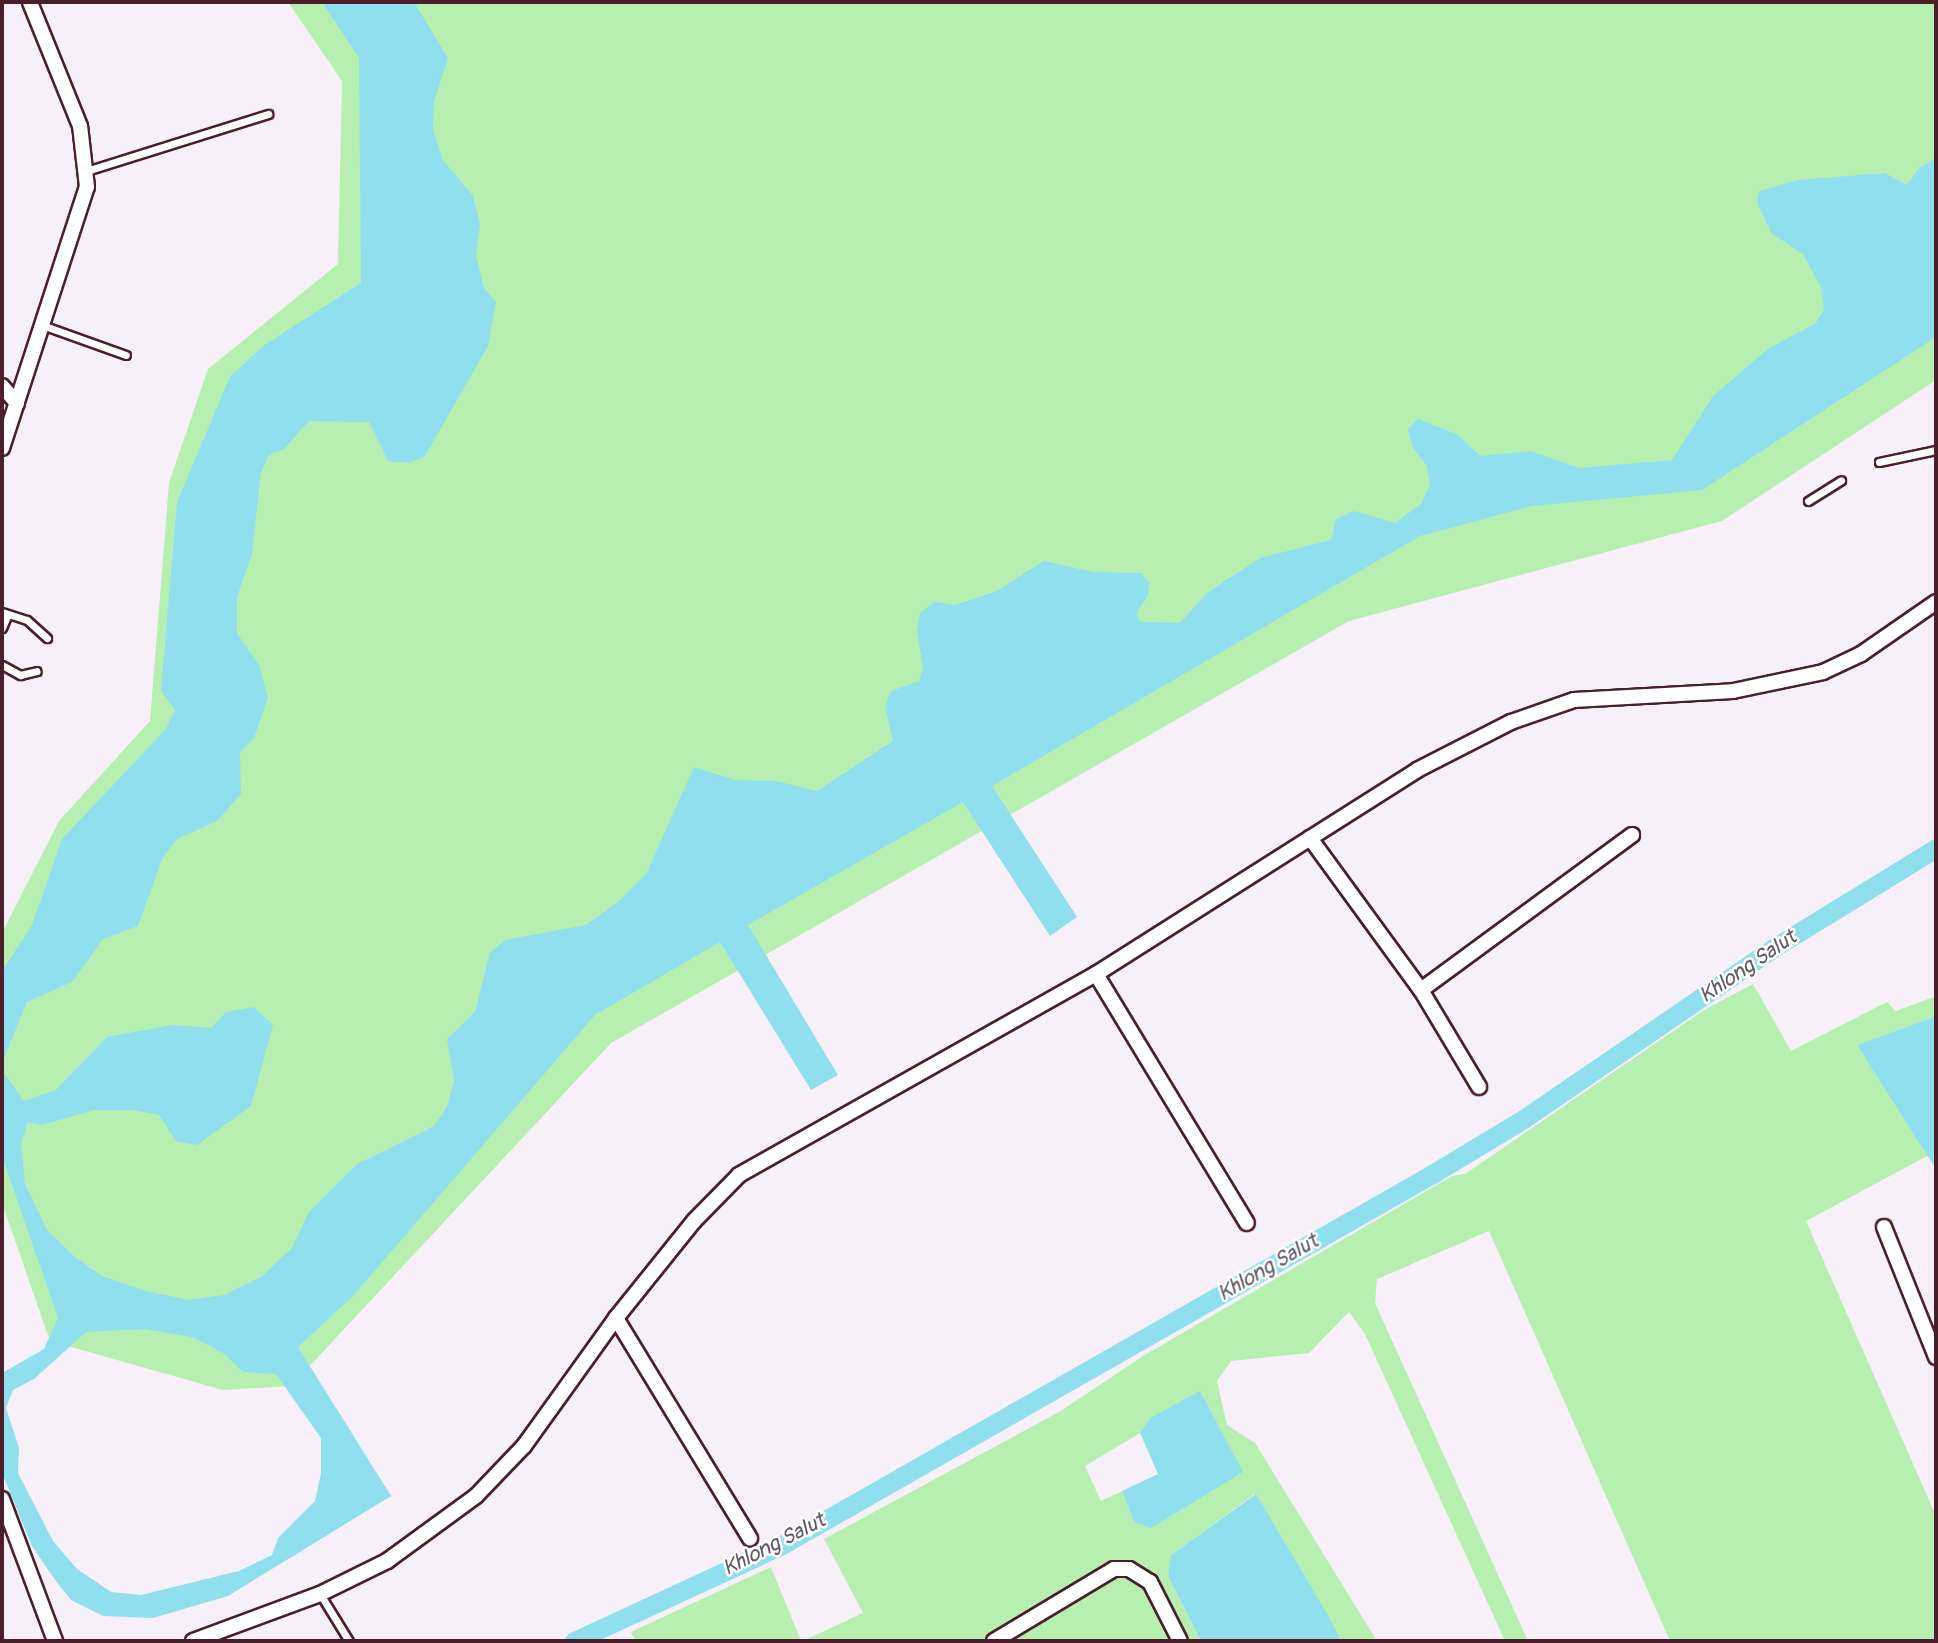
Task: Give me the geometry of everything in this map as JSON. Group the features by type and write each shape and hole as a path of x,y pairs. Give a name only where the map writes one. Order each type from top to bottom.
{"street":[{"path":"2,448 87,187 80,126 30,2"},
{"path":"2,386 17,403"},
{"path":"194,1641 320,1594 387,1561 476,1496 569,1391 616,1318 694,1221 739,1175 1096,974 1417,770 1511,722 1574,700 1733,691 1794,681 1861,654 1936,602"},
{"path":"1420,990 1632,835"},
{"path":"1310,838 1420,990 1479,1087"},
{"path":"1096,974 1247,1223"},
{"path":"1884,1227 1936,1357"},
{"path":"616,1318 750,1538"},
{"path":"2,1499 55,1641"},
{"path":"994,1641 1114,1569 1129,1569 1150,1582 1181,1641"}],"lane":[{"path":"86,171 268,114"},
{"path":"42,325 126,355"},
{"path":"1879,462 1936,450"},
{"path":"1808,501 1841,480"},
{"path":"2,628 5,613 27,620 47,638"},
{"path":"2,665 19,675 37,671"},
{"path":"320,1594 349,1641"}],"green space":[{"path":"288,2 1936,2 1936,380 1722,521 1349,621 611,1043 291,1386 223,1390 50,1341 2,1203 2,933 59,821 150,721 169,483 208,369 338,264 342,81"},
{"path":"1753,984 1791,1051 1887,1002 1896,1011 1936,996 1936,1016 1857,1045 1929,1155 1806,1221 1936,1516 1936,1641 1670,1641 1489,1231 1377,1279 1375,1303 1528,1641 1505,1641 1365,1334 1349,1312 1309,1353 1231,1361 1217,1381 1227,1425 1255,1443 1377,1641 1341,1641 1255,1494 1171,1555 1168,1576 1201,1641 803,1641 863,1613 824,1539 1059,1412 1143,1356 1452,1176 1465,1174 1704,1010","holes":["1150,1418 1233,1456 1242,1472 1134,1522 1122,1491 1101,1501 1085,1466 1140,1433"]},
{"path":"771,1567 801,1641 635,1641 631,1632"}],"water":[{"path":"322,2 414,2 448,58 434,101 433,129 443,160 473,196 480,224 476,255 484,288 496,302 488,346 425,456 409,463 388,461 369,422 309,421 284,449 269,455 261,472 252,554 237,597 237,633 259,665 268,698 254,738 240,752 241,794 217,821 177,839 162,859 138,926 103,939 72,982 27,1002 2,1063 2,971 32,925 62,839 166,729 175,710 161,691 177,502 230,377 263,346 361,283 359,58"},
{"path":"1936,158 1936,337 1702,490 1532,506 1420,536 992,786 1077,917 1050,936 963,802 748,925 838,1075 811,1090 720,942 595,1015 353,1296 298,1347 391,1496 228,1596 153,1618 103,1616 71,1600 53,1577 32,1546 2,1473 2,1373 44,1349 58,1318 2,1156 2,1070 24,1101 56,1090 107,1037 172,1025 211,1028 226,1012 254,1007 273,1025 251,1106 197,1145 176,1141 159,1115 133,1110 94,1110 42,1125 28,1122 21,1143 25,1184 47,1230 75,1257 102,1276 146,1291 188,1300 224,1295 261,1277 292,1248 309,1212 357,1164 433,1127 447,1107 454,1081 447,1039 475,1012 490,953 505,940 586,925 618,902 646,874 694,767 735,780 776,781 817,791 893,741 885,706 891,691 919,681 923,668 917,631 920,613 934,602 955,605 997,591 1044,561 1093,572 1141,573 1149,582 1148,595 1136,614 1141,622 1180,623 1207,593 1260,558 1331,540 1336,519 1354,511 1395,523 1421,504 1430,485 1427,466 1413,448 1408,429 1418,419 1458,435 1480,456 1531,451 1579,468 1672,460 1713,396 1769,348 1815,324 1824,310 1821,287 1803,254 1771,233 1757,202 1759,191 1799,180 1885,173 1907,185 1920,167","holes":["144,1329 192,1337 223,1353 243,1372 276,1374 321,1438 321,1474 315,1501 278,1538 272,1555 239,1571 141,1595 111,1592 77,1569 53,1541 18,1473 19,1448 6,1408 13,1390 34,1379 86,1332"]},
{"path":"1936,1016 1936,1169 1857,1045"},
{"path":"1200,1391 1243,1472 1151,1528 1134,1522 1122,1491 1158,1474 1140,1433 1150,1418"},
{"path":"1256,1494 1341,1641 1201,1641 1168,1576 1171,1555"}],"waterway":[{"name":"Khlong Salut","path":"574,1641 780,1546 1434,1173 1525,1118 1775,947 1936,848"}]}
